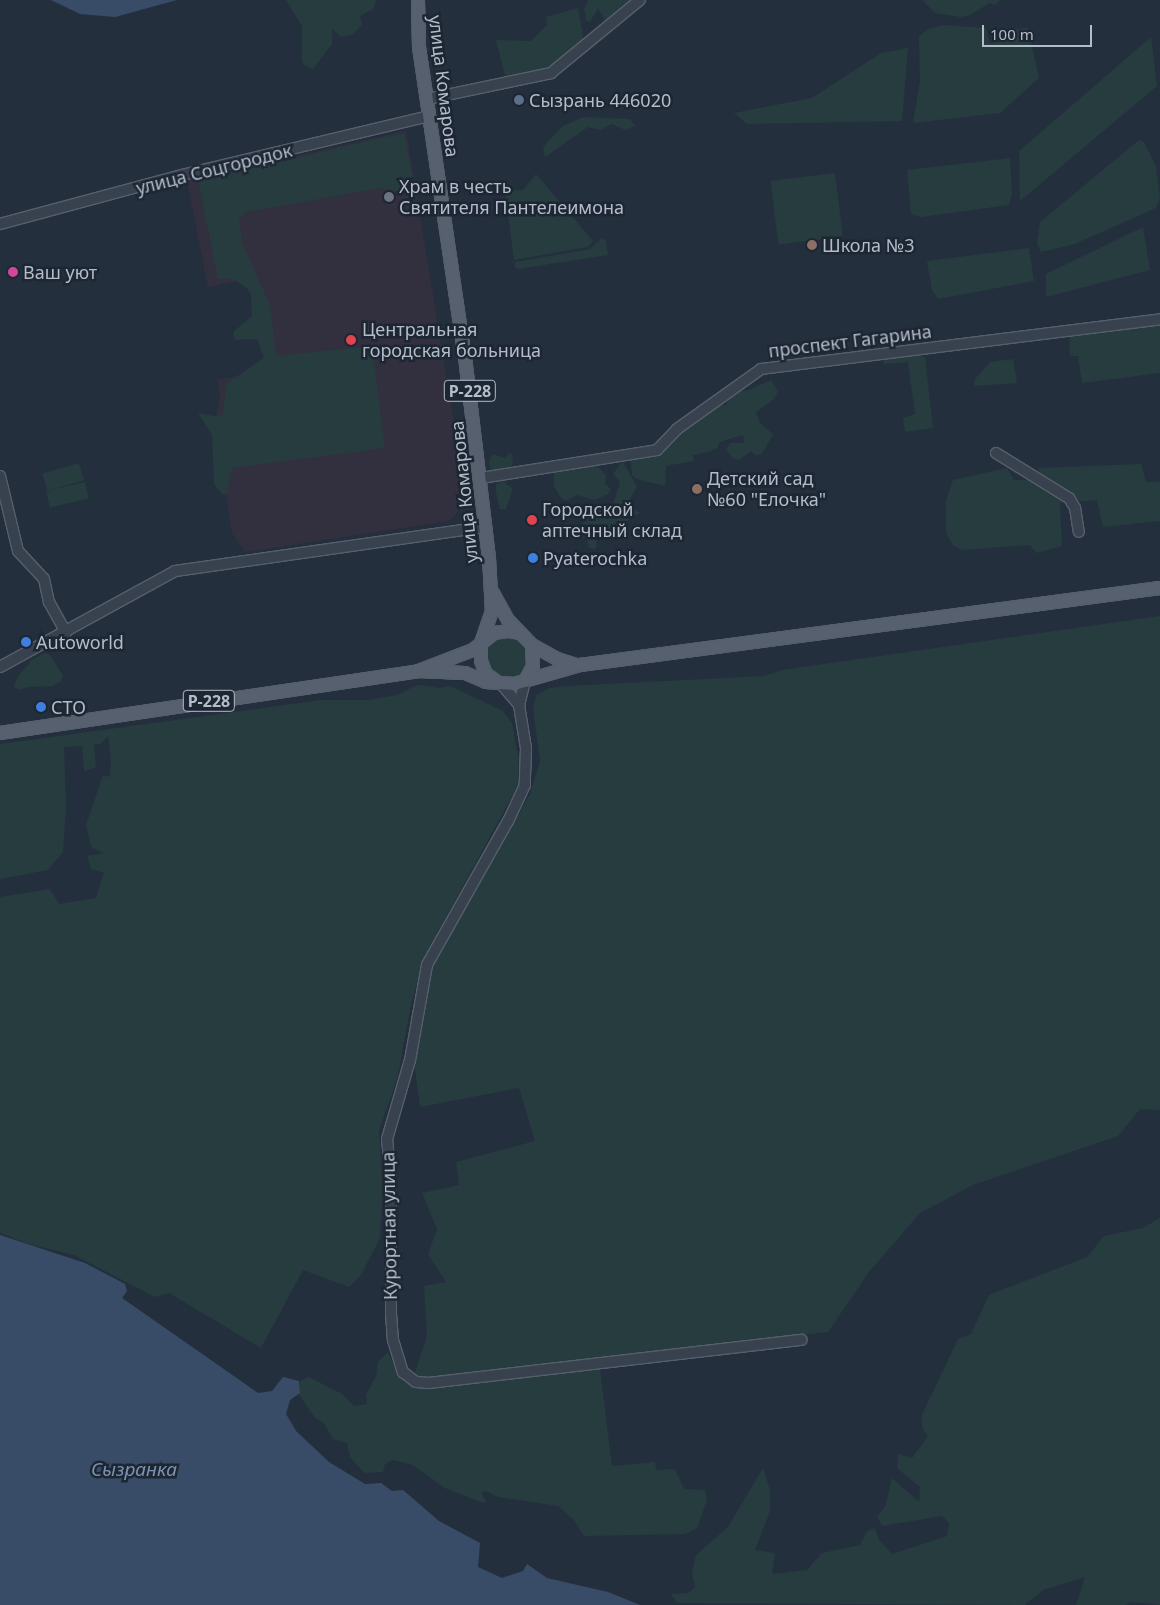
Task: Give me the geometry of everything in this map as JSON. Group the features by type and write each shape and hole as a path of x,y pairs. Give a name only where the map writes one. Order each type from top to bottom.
{"main road":[{"name":"улица Комарова","path":"418,0 417,26 426,99 482,478 493,593"},
{"path":"525,680 580,665 1160,588"},
{"name":"Р-228","path":"493,593 519,634 532,645"},
{"name":"Р-228","path":"493,593 490,616 481,644 482,667 501,684"},
{"name":"Р-228","path":"418,671 457,657 481,644 494,633 509,630 519,634"},
{"path":"532,645 557,659 580,665"},
{"path":"525,680 533,666 532,645"},
{"name":"Р-228","path":"0,732 418,671 465,673 501,684 525,680"}],"street":[{"path":"426,99 551,73 640,0"},
{"name":"улица Соцгородок","path":"0,224 182,176 429,116"},
{"name":"проспект Гагарина","path":"482,478 546,466 657,450 677,429 761,369 1160,320"},
{"path":"996,453 1069,498 1075,508 1079,532"},
{"path":"0,476 5,515 18,551 44,579 49,602 66,633"},
{"path":"0,668 66,633 130,593 175,571 486,527"},
{"name":"Курортная улица","path":"525,680 519,705 526,748 525,785 508,821 427,965 410,1060 387,1139 391,1179 391,1313 393,1340 403,1372 416,1382 429,1383 802,1340"},
{"path":"501,684 519,705"}],"shaded area":[{"name":"Центральная городская больница","path":"406,131 455,429 463,493 461,504 455,516 448,521 245,552 232,533 215,424 220,396 217,380 267,370 251,278 208,287 187,181"}],"green space":[{"path":"286,0 376,1 373,9 360,16 362,25 352,35 341,37 332,29 332,44 313,69 304,65 302,61 302,26"},
{"path":"588,0 632,0 605,20 598,8 590,22 586,20 584,9"},
{"path":"922,0 1000,0 995,5 990,3 968,16 960,17 935,13"},
{"path":"578,8 584,42 538,74 506,79 496,40 531,41 547,25 546,17"},
{"path":"944,25 986,28 990,43 1008,41 1007,30 1028,28 1039,78 1000,113 913,123 920,81 919,36 928,29"},
{"path":"1151,37 1157,86 1020,201 1019,151"},
{"path":"908,48 902,121 747,124 734,113 812,98 881,53"},
{"path":"583,117 630,119 635,126 625,130 612,124 600,130 588,127 545,157 543,148 547,142 563,126"},
{"path":"404,133 415,189 400,192 381,188 245,212 239,220 242,242 270,305 276,356 372,346 385,448 232,468 227,494 222,494 214,484 212,435 198,413 219,417 223,414 226,384 264,358 257,339 235,340 233,332 252,316 251,295 247,288 233,279 218,279 198,180"},
{"path":"1139,140 1144,142 1156,166 1160,199 1156,208 1075,244 1041,252 1037,243 1040,222"},
{"path":"1010,158 1012,193 1009,205 921,217 911,214 907,170"},
{"path":"835,173 843,237 778,244 770,181"},
{"path":"536,174 593,241 588,247 514,260 505,191 523,190"},
{"path":"1143,227 1150,270 1046,297 1046,274"},
{"path":"602,238 606,240 608,255 518,269 515,267 515,262 590,249"},
{"path":"1029,248 1034,281 938,299 932,290 927,261"},
{"path":"1160,325 1160,373 1082,383 1078,356 1070,356 1069,336"},
{"path":"910,354 925,357 933,428 905,432 903,418 915,414 908,362 884,364 883,361 884,356"},
{"path":"1013,359 1017,383 974,386 975,379 990,362"},
{"path":"771,380 778,391 774,399 756,412 760,423 773,434 762,454 755,455 751,451 739,460 732,458 726,449 731,443 744,443 743,435 720,442 717,448 709,452 693,455 694,461 666,466 665,486 636,479 632,475 630,455 658,451 716,403 725,406 734,392 749,390"},
{"path":"509,453 513,455 512,468 491,472 489,461 493,454 505,458"},
{"path":"622,461 637,486 627,505 640,513 630,518 620,533 597,537 596,549 589,548 583,523 592,516 596,505 601,505 611,511 620,482 613,474"},
{"path":"79,463 84,480 47,491 42,473"},
{"path":"595,464 606,475 605,484 611,489 608,494 595,500 577,495 566,501 561,498 554,486 554,471"},
{"path":"1141,464 1146,482 1160,482 1160,521 1103,527 1097,500 1060,503 1062,546 1036,553 1030,545 962,550 953,545 946,533 946,500 953,480 1007,468 1014,480 1041,480 1038,468"},
{"path":"503,481 513,489 506,509 500,509 496,484"},
{"path":"85,482 89,499 50,508 46,491"},
{"path":"1160,616 1160,1110 1140,1109 1118,1136 973,1185 920,1213 869,1272 828,1332 619,1355 620,1360 599,1361 612,1466 655,1462 656,1470 675,1469 684,1489 705,1490 707,1500 697,1528 685,1534 584,1536 574,1520 558,1506 498,1497 486,1491 481,1492 486,1502 480,1502 445,1488 413,1465 393,1460 385,1464 383,1472 364,1473 350,1457 347,1443 333,1439 324,1423 315,1418 300,1396 300,1381 309,1377 342,1394 354,1406 367,1404 366,1395 376,1376 378,1362 388,1352 393,1363 411,1385 427,1336 424,1286 446,1282 428,1254 437,1229 422,1193 459,1185 456,1162 535,1141 519,1088 420,1107 415,1068 430,971 530,794 540,761 533,709 536,695 549,688 566,686 764,676 782,670"},
{"path":"504,635 512,635 524,641 530,657 524,673 512,679 504,679 492,673 486,661 486,653 492,641"},
{"path":"45,653 50,655 63,676 61,681 53,686 28,687 18,690 14,686 18,676 32,660"},
{"path":"417,685 440,688 450,686 503,711 512,723 518,756 519,784 425,955 411,1004 398,1076 379,1131 383,1185 380,1238 361,1275 349,1287 303,1270 261,1348 169,1293 155,1297 74,1255 29,1244 0,1233 0,897 50,889 59,904 96,898 104,873 91,869 87,856 104,853 91,847 86,825 103,775 110,777 111,760 108,736 101,744 94,744 96,767 84,771 82,746 64,747 66,807 63,852 48,870 0,879 0,744 321,700 369,700 397,695"},
{"path":"1160,1218 1160,1605 1131,1602 1125,1605 1076,1605 1085,1577 1043,1590 1025,1605 677,1603 671,1594 688,1593 695,1587 692,1572 696,1555 728,1527 763,1468 770,1490 770,1511 755,1550 775,1553 772,1574 807,1570 822,1553 860,1545 867,1531 875,1528 879,1540 892,1554 947,1536 949,1523 942,1516 882,1526 877,1517 885,1507 892,1478 919,1502 920,1487 897,1468 898,1454 912,1458 928,1436 923,1430 921,1417 958,1339 971,1334 989,1295 1087,1257 1104,1236 1143,1228"}],"water":[{"path":"51,0 177,0 115,17 80,14"},
{"name":"Сызранка","path":"0,1235 85,1263 125,1284 127,1291 122,1298 258,1393 272,1391 283,1377 299,1381 300,1393 290,1400 286,1414 296,1431 329,1462 365,1484 381,1483 392,1491 403,1490 439,1521 480,1543 478,1567 502,1578 523,1571 527,1564 547,1578 608,1592 640,1605 0,1605"}],"place":[{"name":"Сызрань 446020","path":"519,100"},
{"name":"Храм в честь Святителя Пантелеимона","path":"389,197"},
{"name":"Школа №3","path":"812,245"},
{"name":"Ваш уют","path":"13,272"},
{"name":"Центральная городская больница","path":"351,340"},
{"name":"Детский сад №60 \"Елочка\"","path":"697,489"},
{"name":"Городской аптечный склад","path":"532,520"},
{"name":"Pyaterochka","path":"533,558"},
{"name":"Autoworld","path":"26,642"},
{"name":"СТО","path":"41,707"}]}
